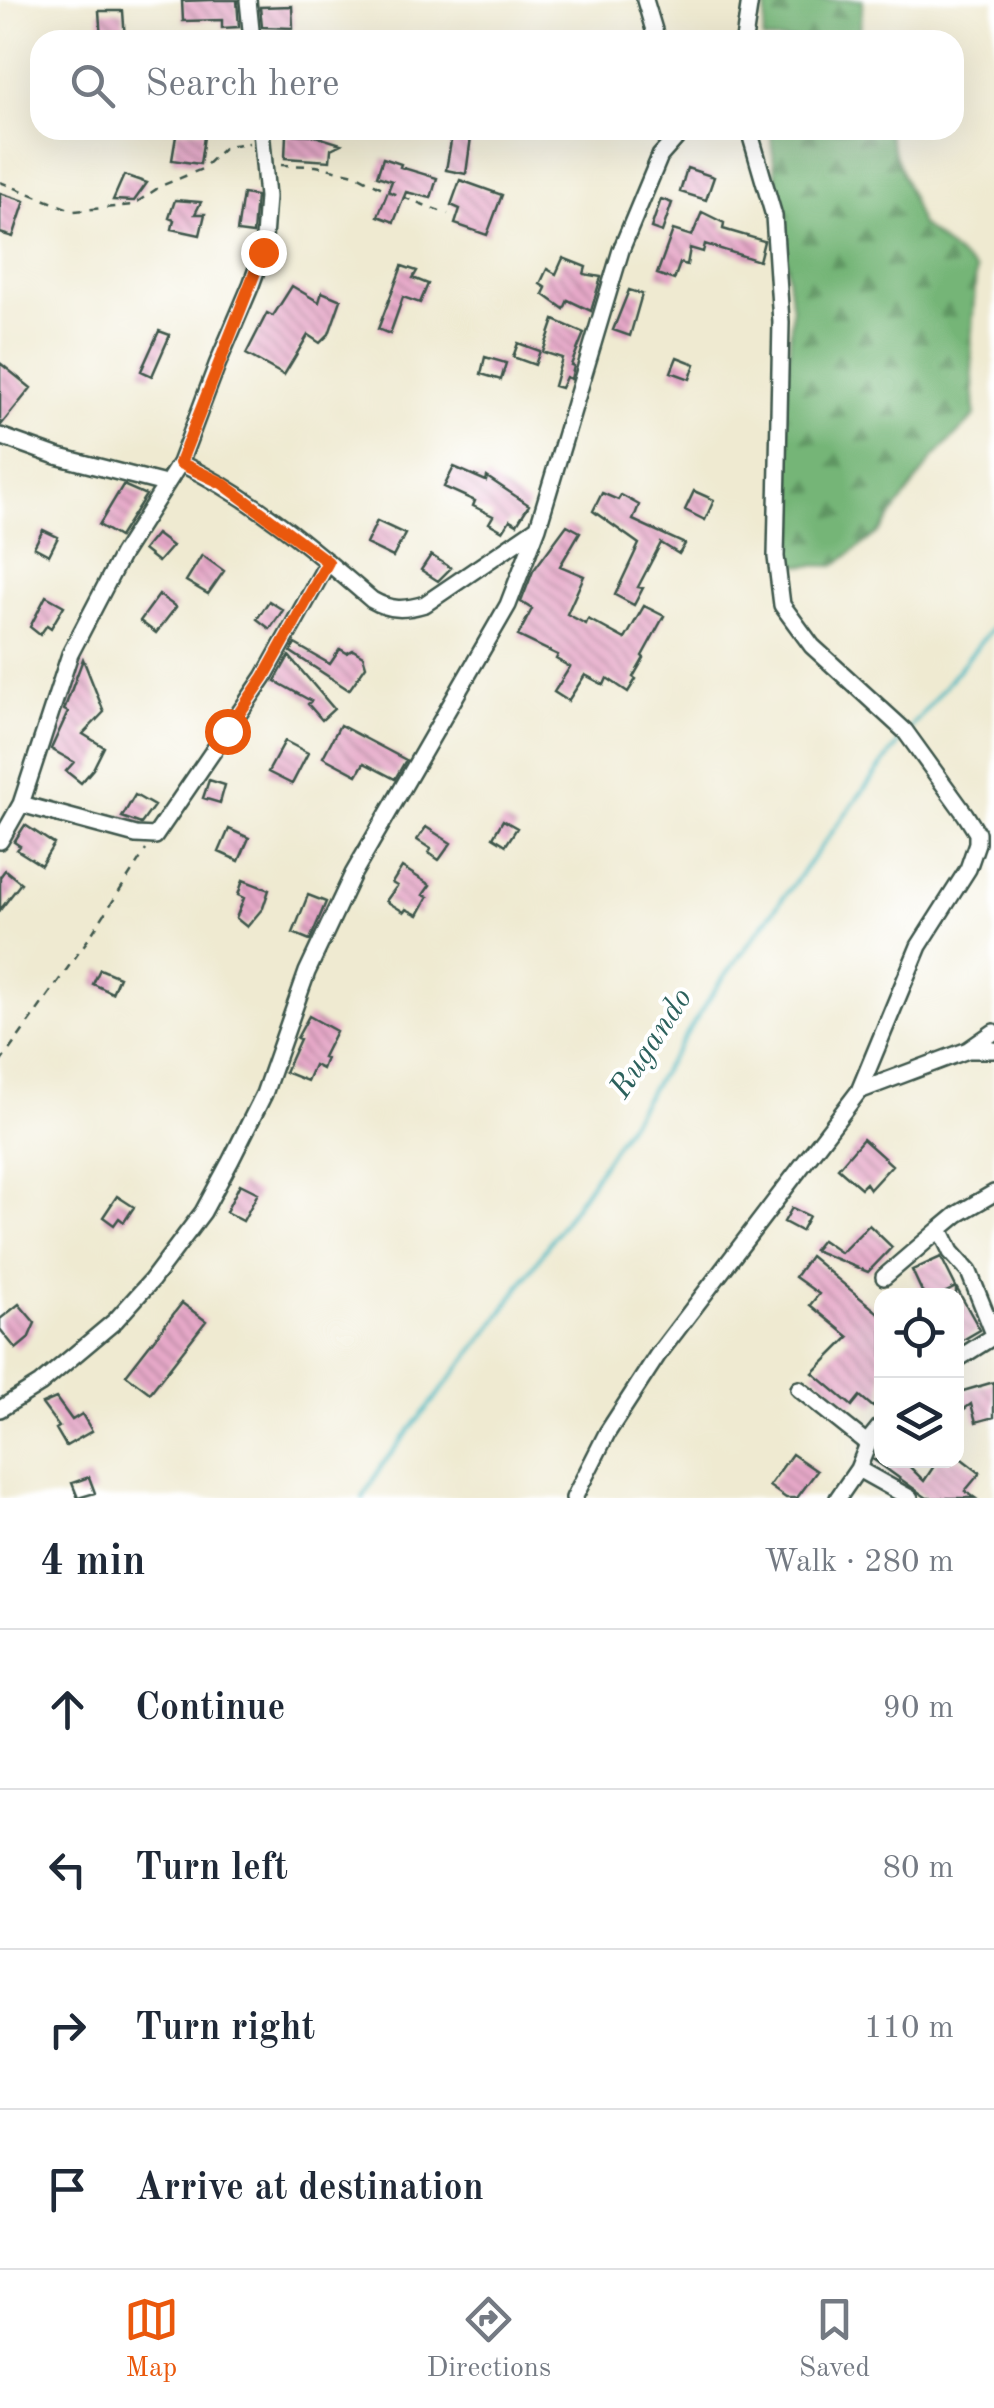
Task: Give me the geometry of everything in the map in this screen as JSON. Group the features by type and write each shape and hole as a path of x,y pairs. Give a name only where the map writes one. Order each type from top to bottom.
{"street":[{"path":"248,0 251,30"},
{"path":"646,0 654,30"},
{"path":"744,30 750,0"},
{"path":"0,841 21,804 70,654 122,554 180,463 263,252 267,197 262,140"},
{"path":"0,1408 40,1384 115,1321 203,1212 264,1094 307,972 340,901 376,830 508,605 538,527 620,250 660,156 674,140"},
{"path":"574,1498 607,1433 656,1356 859,1091 919,946 976,854 977,834 932,765 904,730 812,646 782,605 776,557 781,322 774,216 752,140"},
{"path":"0,436 56,456 165,484"},
{"path":"180,463 222,483 387,609 425,604 538,527"},
{"path":"21,804 136,835 155,836 264,677 328,562"},
{"path":"859,1091 968,1050 994,1032"},
{"path":"968,1050 994,1050"},
{"path":"884,1276 958,1214 994,1193"},
{"path":"940,1229 951,1252 968,1272 994,1335 964,1355"},
{"path":"799,1388 868,1444"},
{"path":"838,1498 874,1435"},
{"path":"858,1469 910,1498"}],"path":[{"path":"0,182 74,211 133,205 162,186 202,169 226,146 246,140"},
{"path":"264,164 316,166 355,174 448,214"},
{"path":"0,1063 89,938 155,836"}],"green space":[{"path":"767,0 863,0 860,30 764,30"},
{"path":"771,140 890,140 921,225 976,270 971,344 975,416 934,457 880,531 834,566 786,565 782,457 792,309"}],"building":[{"path":"237,0 239,27 222,28 222,20 183,21 182,1"},
{"path":"292,6 293,28 262,27 260,7"},
{"path":"99,11 123,11 124,30 100,30"},
{"path":"175,140 204,140 200,164 172,160"},
{"path":"286,140 328,140 341,144 331,149 330,161 285,158"},
{"path":"451,140 471,140 466,174 446,170"},
{"path":"383,158 437,178 431,198 406,192 394,222 378,216 392,181 377,176"},
{"path":"687,168 714,177 706,200 680,192"},
{"path":"124,175 147,183 134,201 113,200"},
{"path":"460,180 502,195 487,235 455,224 460,209 451,205"},
{"path":"0,193 25,201 13,237 0,233"},
{"path":"243,194 256,196 253,234 237,232"},
{"path":"661,199 672,203 662,232 651,228"},
{"path":"175,200 201,202 195,214 205,214 200,235 172,229 174,220 169,218"},
{"path":"702,212 724,223 723,229 764,241 759,261 705,244 703,252 690,248 687,265 680,263 674,280 657,274 673,230 692,236"},
{"path":"563,258 586,267 584,274 601,277 591,311 568,300 564,309 543,294 546,288 540,284 547,269 556,274"},
{"path":"402,266 417,271 413,278 428,284 420,303 403,297 390,334 378,329"},
{"path":"292,286 319,302 322,292 341,300 329,334 320,343 308,335 284,375 246,354 267,313 273,316"},
{"path":"629,290 642,294 630,336 613,330"},
{"path":"554,320 584,333 571,365 571,379 566,377 561,388 554,386 562,358 543,352"},
{"path":"159,331 170,335 152,376 141,371"},
{"path":"518,343 540,351 535,365 513,357"},
{"path":"485,357 506,363 501,380 481,374"},
{"path":"677,357 695,364 690,379 671,372"},
{"path":"0,363 31,388 1,425 0,425"},
{"path":"454,467 486,481 487,477 529,505 517,524 510,520 503,531 489,523 493,516 473,506 475,501 444,487"},
{"path":"123,485 146,495 119,537 99,525"},
{"path":"694,491 714,500 705,520 685,510"},
{"path":"602,493 618,500 621,495 639,505 633,520 685,544 679,554 661,543 638,587 643,588 634,605 615,595 639,544 593,511"},
{"path":"377,521 405,534 393,557 366,544"},
{"path":"567,525 580,532 560,566 584,576 567,614 586,624 588,619 625,639 644,606 664,616 628,692 607,678 604,685 585,675 568,701 554,692 570,667 556,659 558,655 518,636 532,609 521,602 533,571"},
{"path":"43,530 58,537 49,555 34,547"},
{"path":"156,534 172,546 158,562 143,550"},
{"path":"202,555 224,571 208,594 186,581"},
{"path":"431,555 451,568 438,581 421,570"},
{"path":"159,595 176,607 156,633 140,621"},
{"path":"46,596 64,606 51,628 47,625 40,635 30,627"},
{"path":"269,601 283,610 270,629 257,619"},
{"path":"295,644 330,664 340,649 347,653 353,650 363,656 366,666 349,690 291,652"},
{"path":"289,656 334,709 322,720 308,704 311,701 275,681"},
{"path":"83,659 104,712 83,734 104,747 81,783 66,771 74,762 51,749 68,712 64,710"},
{"path":"340,725 406,760 395,779 364,763 357,775 323,757"},
{"path":"285,741 308,753 292,784 268,772"},
{"path":"209,780 225,785 220,803 203,798"},
{"path":"135,795 154,806 141,824 122,817"},
{"path":"503,820 517,828 506,845 493,837"},
{"path":"25,825 54,844 41,865 17,850 20,846 14,842"},
{"path":"426,827 451,843 439,860 417,840"},
{"path":"229,829 249,838 239,861 219,852"},
{"path":"402,867 430,885 418,915 386,901 397,886 392,883"},
{"path":"5,870 21,883 0,910 0,877"},
{"path":"243,880 269,890 263,908 247,927 236,918 244,898 238,895"},
{"path":"308,895 326,902 310,940 293,933"},
{"path":"100,969 119,977 112,993 93,984"},
{"path":"309,1016 336,1031 323,1057 326,1058 322,1069 314,1065 307,1081 285,1072"},
{"path":"863,1139 892,1165 870,1189 866,1183 861,1188 838,1168"},
{"path":"240,1184 258,1193 243,1221 226,1212"},
{"path":"117,1196 134,1207 124,1222 119,1218 114,1225 103,1217"},
{"path":"792,1208 809,1216 801,1231 784,1222"},
{"path":"869,1225 892,1247 868,1272 814,1250 822,1240 841,1253"},
{"path":"810,1256 874,1309 873,1407 860,1396 852,1406 813,1373 849,1337 810,1305 819,1294 795,1277"},
{"path":"941,1257 956,1287 920,1288 912,1270"},
{"path":"964,1301 980,1330 964,1339"},
{"path":"182,1303 206,1321 150,1393 126,1375"},
{"path":"19,1304 35,1323 28,1339 16,1349 0,1329 0,1319"},
{"path":"994,1382 994,1417 976,1422 971,1404 964,1409 964,1391"},
{"path":"56,1398 72,1420 82,1414 92,1431 66,1446 56,1429 59,1427 42,1404"},
{"path":"792,1454 817,1471 797,1498 786,1498 769,1486"},
{"path":"964,1461 980,1473 965,1491 975,1498 927,1498 885,1468 911,1468 924,1481 933,1468 964,1468"},
{"path":"89,1477 95,1493 78,1498 72,1483"}],"waterway":[{"name":"Rugando","path":"910,729 994,626"},
{"name":"Rugando","path":"363,1498 382,1465 491,1328 594,1178 718,985 904,736"}],"route":[{"path":"227,731 264,677 328,562 222,483 180,463 263,252"}]}
